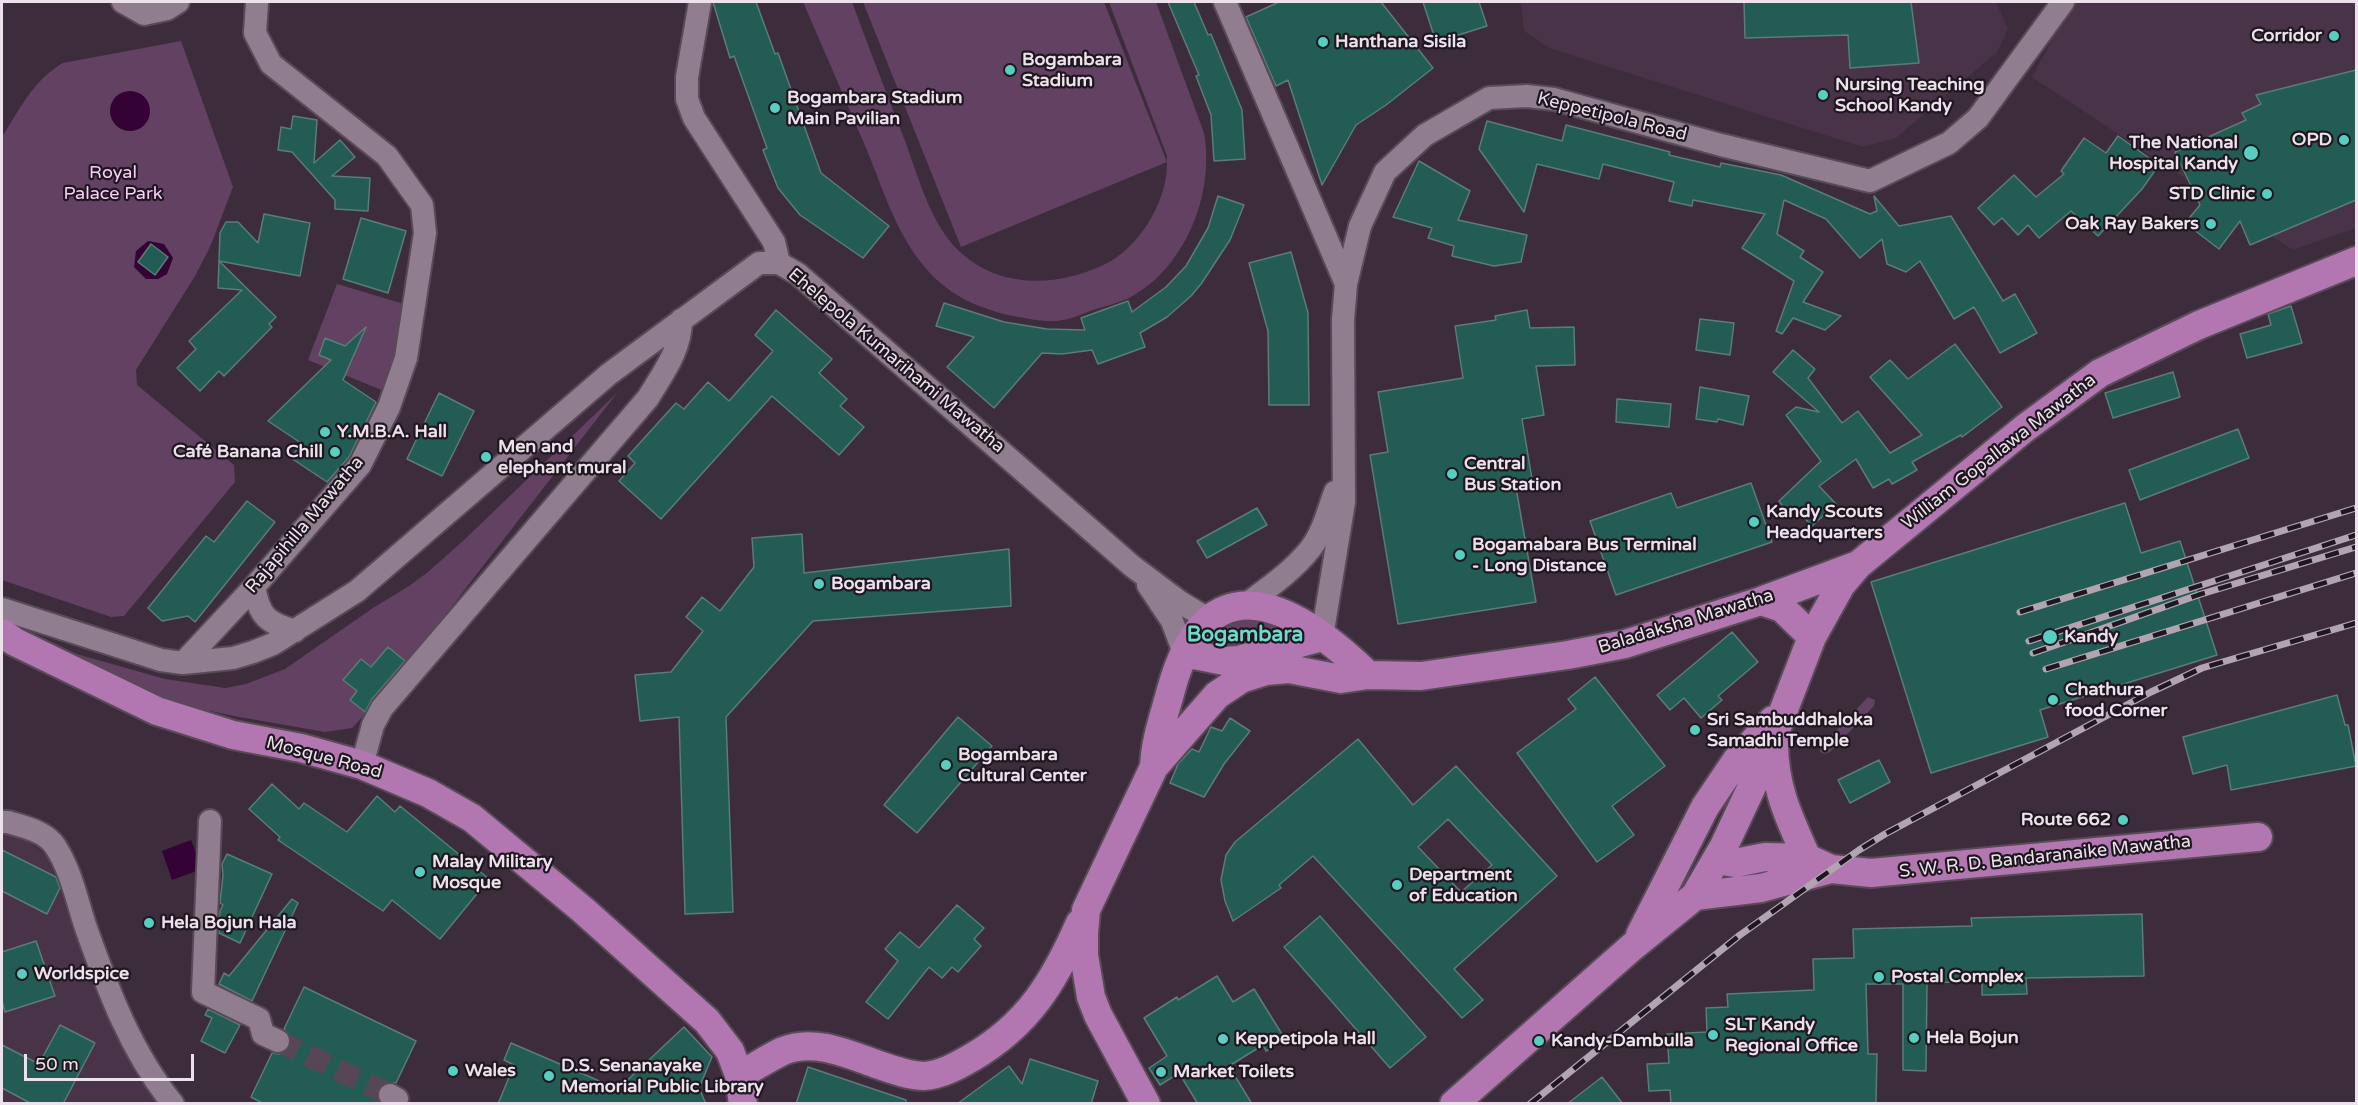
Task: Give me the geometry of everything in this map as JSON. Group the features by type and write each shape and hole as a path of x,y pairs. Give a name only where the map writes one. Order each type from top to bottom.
{"main road":[{"name":"William Gopallawa Mawatha","path":"1695,896 1716,860 1750,791 1812,637 1841,585 1858,565 2025,428 2100,373 2199,325 2356,261"},
{"name":"Baladaksha Mawatha","path":"1154,767 1212,699 1228,686 1254,674 1279,669 1341,679 1368,675 1421,676 1568,655 1625,644 1761,601 1858,565"},
{"path":"1761,601 1782,608 1812,637"},
{"path":"739,1075 784,1051 808,1047 834,1049 905,1073 925,1076 944,1072 960,1065 1024,1018 1054,978 1154,767 1155,748 1176,670 1184,653 1195,633 1217,612 1245,605 1278,610 1342,651 1368,675"},
{"name":"Mosque Road","path":"2,633 15,642 157,711 233,735 302,748 362,765 428,793 472,818 583,910 707,1021 730,1051 739,1075 743,1104"},
{"path":"1184,653 1224,661 1238,660 1322,637"},
{"path":"1632,948 1655,909 1705,807 1736,761 1785,708"},
{"name":"William Gopallawa Mawatha","path":"1774,735 1774,765 1782,801 1819,864"},
{"name":"S. W. R. D. Bandaranaike Mawatha","path":"1716,860 1735,863 1765,856 1819,864 1851,873 1892,872 2081,852 2258,837"},
{"path":"1454,1104 1695,896 1761,888 1819,864"},
{"path":"1086,910 1084,955 1091,997 1098,1015 1146,1104"}],"street":[{"path":"123,2 144,14 167,9 178,2"},
{"name":"Rajapihilla Mawatha","path":"183,663 254,587 360,465 389,407 406,358 425,233 423,205 387,156 272,64 255,33 257,2"},
{"name":"Ehelepola Kumarihami Mawatha","path":"700,2 687,76 687,99 694,118 774,242 779,263 798,274 1132,566 1180,602 1208,619"},
{"path":"1225,2 1346,284"},
{"name":"Keppetipola Road","path":"1322,637 1344,502 1343,320 1346,284 1360,226 1385,172 1425,135 1489,98 1527,96 1554,99 1721,145 1870,181 1949,143 1978,117 2063,2"},
{"path":"2,609 161,660 183,663 233,658 273,644 357,591 609,374 759,263 779,263"},
{"path":"362,765 373,725 382,708 648,398 677,349 681,334 681,320"},
{"name":"Keppetipola Road","path":"1245,605 1290,571 1312,547 1324,523 1344,465"},
{"path":"1132,566 1165,609 1184,653"},
{"path":"254,587 258,610 273,624 295,631"},
{"path":"210,821 203,992 259,1019 263,1034 278,1041"},
{"path":"2,822 44,835 55,846 66,868 117,1011 143,1060 173,1104"}],"shaded area":[{"name":"Nursing Teaching School Kandy","path":"1521,2 1996,2 2008,29 1997,52 1896,138 1863,147 1549,48 1524,31"},
{"name":"The National Hospital Kandy","path":"2072,2 2356,2 2356,228 2293,250 2032,77"},
{"path":"130,91 138,92 144,97 149,103 149,119 144,125 138,130 130,131 122,130 116,125 111,119 110,111 111,103 116,97 122,92"},
{"path":"148,241 164,244 173,258 167,274 158,279 146,279 134,267 136,251","holes":["151,245 168,257 155,274 138,262"]},
{"path":"2,832 8,832 31,843 48,858 79,942 116,1030 136,1074 157,1103 2,1103"},
{"path":"191,840 202,869 172,880 162,851"}],"green space":[{"path":"803,2 852,2 926,199 949,240 976,264 994,273 1013,279 1033,281 1073,276 1111,261 1133,243 1143,231 1158,204 1166,176 1167,156 1109,2 1156,2 1204,133 1205,181 1200,205 1180,250 1147,286 1127,299 1072,318 1051,321 1008,315 958,296 928,271 916,256 896,222"},
{"name":"Bogambara Stadium","path":"863,2 1104,2 1167,162 961,247"},
{"name":"Royal Palace Park","path":"181,41 233,187 210,247 195,276 136,370 137,385 234,465 235,482 124,616 111,617 2,580 2,137 35,87 63,63"},
{"path":"337,284 404,304 398,351 384,391 308,360"},
{"path":"617,393 408,663 388,647 371,667 361,659 344,680 357,691 350,700 366,713 352,728 325,732 197,708 113,680 60,654 66,651 165,679 225,688 246,684 285,669 428,572"},
{"path":"1256,618 1274,623 1279,628 1277,638 1260,650 1204,645 1223,624"},
{"path":"1868,697 1875,700 1874,706 1830,752 1825,754 1820,752 1820,747"}],"building":[{"path":"713,2 756,2 775,54 778,53 821,173 889,226 863,258 800,215 778,188 763,150 767,148 734,56 730,58"},
{"path":"1168,2 1194,2 1208,35 1211,34 1242,110 1245,159 1214,161 1211,115 1196,76 1199,75"},
{"path":"1279,2 1381,2 1433,68 1356,125 1322,185 1288,80 1276,86 1246,17"},
{"path":"1423,2 1479,2 1487,26 1436,42"},
{"path":"1744,2 1911,2 1919,63 1850,68 1848,35 1745,38"},
{"path":"2356,70 2356,200 2250,245 2240,221 2219,249 2185,223 2200,205 2175,152 2246,120 2242,113 2261,104 2256,95"},
{"path":"293,116 317,120 314,163 340,140 355,157 332,176 370,178 368,211 335,209 335,200 292,152 278,150 281,127 291,129"},
{"path":"1487,121 1562,141 1566,125 1670,152 1669,155 1720,167 1721,163 1781,175 1870,214 1877,211 1874,196 1899,226 1951,216 2003,301 2015,294 2037,333 2000,353 1974,307 1954,319 1920,261 1906,272 1887,264 1882,239 1860,258 1826,219 1784,200 1777,234 1804,251 1800,257 1823,272 1803,302 1841,316 1825,330 1793,318 1782,334 1776,331 1794,281 1742,248 1765,214 1693,200 1692,206 1669,201 1674,182 1603,164 1599,179 1537,164 1524,212 1479,149"},
{"path":"2118,136 2159,165 2142,189 2098,236 2071,211 2039,238 2028,225 2018,235 2002,218 1994,225 1978,208 2014,175 2036,197 2064,174 2061,171 2084,138 2106,153"},
{"path":"1419,161 1470,191 1458,220 1527,235 1521,262 1494,266 1452,256 1454,246 1428,238 1432,228 1393,217"},
{"path":"1218,196 1244,205 1230,240 1191,296 1167,317 1140,333 1145,347 1098,364 1092,350 1062,354 1042,353 994,408 947,367 974,337 936,326 944,303 1004,322 1047,329 1085,330 1081,318 1128,301 1132,312 1166,287 1186,266 1208,228"},
{"path":"264,214 310,223 300,276 219,261 276,317 269,324 272,327 224,376 219,371 200,391 177,368 196,349 189,341 242,290 218,288 220,233 226,222 238,222 258,243"},
{"path":"361,218 406,231 388,293 343,279"},
{"path":"151,244 168,257 155,275 138,262"},
{"path":"1291,252 1308,313 1309,405 1269,405 1268,331 1249,263"},
{"path":"2291,306 2302,343 2247,358 2240,334 2271,325 2268,314"},
{"path":"776,310 832,359 819,373 847,399 840,406 864,427 839,455 772,396 661,519 619,481 635,463 628,456 676,403 684,409 708,382 729,401 773,351 755,335"},
{"name":"Central Bus Station","path":"1527,310 1530,328 1574,327 1575,365 1536,366 1544,415 1522,419 1532,479 1515,482 1536,602 1398,624 1370,455 1388,452 1378,392 1463,378 1455,326 1496,320 1495,316"},
{"path":"1700,319 1734,323 1730,355 1696,350"},
{"name":"Y.M.B.A. Hall","path":"366,327 343,380 376,402 349,457 327,482 291,458 301,443 268,421 331,360 319,355 325,338 345,346"},
{"path":"1955,344 2002,407 1962,437 1961,435 1912,462 1917,470 1892,484 1889,479 1873,488 1856,459 1819,486 1836,504 1812,526 1793,506 1786,511 1779,501 1821,461 1786,415 1796,407 1819,412 1773,372 1793,350 1815,369 1808,378 1842,423 1858,411 1890,453 1922,435 1870,377 1890,360 1908,379"},
{"path":"2173,372 2180,397 2113,418 2105,393"},
{"path":"1700,387 1749,396 1743,425 1718,419 1717,422 1696,419"},
{"path":"439,393 474,411 442,476 407,459"},
{"path":"1617,399 1671,404 1669,427 1616,422"},
{"path":"2238,429 2249,458 2140,500 2129,470"},
{"path":"1751,483 1772,542 1616,595 1590,521 1671,493 1677,508"},
{"path":"247,501 275,522 195,622 188,616 162,621 148,608 206,536 214,542"},
{"name":"Kandy","path":"2125,503 2141,553 2180,541 2217,655 2040,710 2048,737 1931,773 1871,582"},
{"path":"1257,508 1267,525 1207,558 1197,541"},
{"path":"802,534 804,573 1009,549 1011,606 813,621 726,717 733,912 685,914 679,717 640,721 635,675 671,672 703,631 686,617 702,597 720,611 754,567 752,538"},
{"path":"1732,632 1758,662 1718,696 1722,700 1701,718 1684,698 1670,710 1657,695"},
{"path":"388,647 405,661 372,699 365,712 350,700 357,691 343,680 361,659 371,667"},
{"path":"1595,677 1665,766 1612,806 1634,835 1597,862 1517,753 1576,709 1568,699"},
{"path":"2337,695 2345,725 2348,725 2356,766 2231,790 2227,765 2193,774 2183,737"},
{"name":"Bogambara Cultural Center","path":"958,717 992,746 917,833 884,805"},
{"path":"1230,718 1250,731 1224,764 1204,797 1170,783 1178,764 1192,749 1199,752 1211,727 1222,731"},
{"name":"Department of Education","path":"1358,739 1413,805 1456,766 1557,876 1454,969 1483,1000 1462,1018 1313,856 1279,885 1281,888 1233,921 1225,901 1221,880 1226,855 1235,842","holes":["1448,819 1492,865 1461,892 1418,847"]},
{"path":"1879,760 1890,782 1850,803 1838,780"},
{"name":"Malay Military Mosque","path":"272,784 299,809 304,803 347,832 377,796 395,812 400,806 489,879 440,939 392,900 383,911 278,840 280,837 249,809"},
{"path":"2,850 56,877 60,888 47,914 2,891"},
{"path":"227,854 272,874 240,943 219,933 220,911 223,905 220,903 222,864"},
{"path":"292,899 298,903 252,1001 219,984 224,973 229,976"},
{"path":"957,905 984,928 974,939 981,946 958,972 952,967 942,978 929,967 888,1019 866,1002 898,961 885,949 900,932 919,948"},
{"path":"2142,914 2144,976 2026,978 2027,994 1982,995 1982,981 1927,983 1926,1071 1903,1070 1903,984 1866,984 1868,1054 1877,1054 1876,1104 1671,1104 1670,1090 1649,1091 1647,1064 1669,1063 1667,1034 1707,1032 1706,1008 1728,1007 1727,994 1814,990 1813,959 1854,958 1853,929 1972,926 1971,918"},
{"path":"1320,916 1426,1037 1390,1068 1284,947"},
{"path":"36,941 55,996 5,1012 2,1001 2,952"},
{"name":"Keppetipola Hall","path":"1217,976 1233,1002 1254,989 1285,1039 1266,1051 1263,1045 1229,1066 1252,1104 1198,1104 1179,1073 1160,1085 1149,1068 1167,1056 1144,1018"},
{"path":"304,987 416,1041 396,1083 384,1083 379,1088 377,1096 380,1104 264,1104 251,1097 272,1053 280,1054 290,1047 291,1039 284,1029"},
{"path":"208,1009 240,1025 225,1053 201,1041 212,1018 205,1015"},
{"path":"60,1025 95,1043 63,1104 32,1104 2,1088 2,1045 39,1064"},
{"path":"684,1027 712,1057 699,1088 706,1104 498,1104 514,1065 504,1060 511,1043 618,1089"},
{"path":"1030,1059 1098,1081 1091,1104 957,1104 1009,1066 1022,1084"},
{"path":"808,1067 906,1100 906,1104 796,1104"},
{"path":"1602,1077 1623,1104 1567,1104"}],"tunnel":[{"path":"278,1041 390,1095"}],"railway":[{"path":"2020,612 2356,508"},
{"path":"2029,641 2356,535"},
{"path":"2033,653 2198,595 2356,547"},
{"path":"2046,669 2356,573"},
{"path":"1530,1104 1740,935 1885,834 2151,692 2202,668 2356,623"}],"place":[{"name":"Corridor","path":"2334,36"},
{"name":"Hanthana Sisila","path":"1323,42"},
{"name":"Bogambara Stadium","path":"1010,70"},
{"name":"Nursing Teaching School Kandy","path":"1823,95"},
{"name":"Bogambara Stadium Main Pavilian","path":"775,108"},
{"name":"OPD","path":"2344,140"},
{"name":"The National Hospital Kandy","path":"2251,153"},
{"name":"STD Clinic","path":"2267,194"},
{"name":"Oak Ray Bakers","path":"2211,224"},
{"name":"Y.M.B.A. Hall","path":"325,432"},
{"name":"Café Banana Chill","path":"335,452"},
{"name":"Men and elephant mural","path":"486,457"},
{"name":"Central Bus Station","path":"1452,474"},
{"name":"Kandy Scouts Headquarters","path":"1754,522"},
{"name":"Bogamabara Bus Terminal - Long Distance","path":"1460,555"},
{"name":"Bogambara","path":"819,584"},
{"name":"Kandy","path":"2050,637"},
{"name":"Chathura food Corner","path":"2053,700"},
{"name":"Sri Sambuddhaloka Samadhi Temple","path":"1695,730"},
{"name":"Bogambara Cultural Center","path":"946,765"},
{"name":"Route 662","path":"2123,820"},
{"name":"Malay Military Mosque","path":"420,872"},
{"name":"Department of Education","path":"1397,885"},
{"name":"Hela Bojun Hala","path":"149,923"},
{"name":"Worldspice","path":"22,974"},
{"name":"Postal Complex","path":"1879,977"},
{"name":"SLT Kandy Regional Office","path":"1713,1035"},
{"name":"Hela Bojun","path":"1914,1038"},
{"name":"Keppetipola Hall","path":"1223,1039"},
{"name":"Kandy-Dambulla","path":"1539,1041"},
{"name":"Wales","path":"453,1071"},
{"name":"Market Toilets","path":"1161,1072"},
{"name":"D.S. Senanayake Memorial Public Library","path":"549,1076"}],"district":[{"name":"Bogambara","path":"1245,635"}]}
